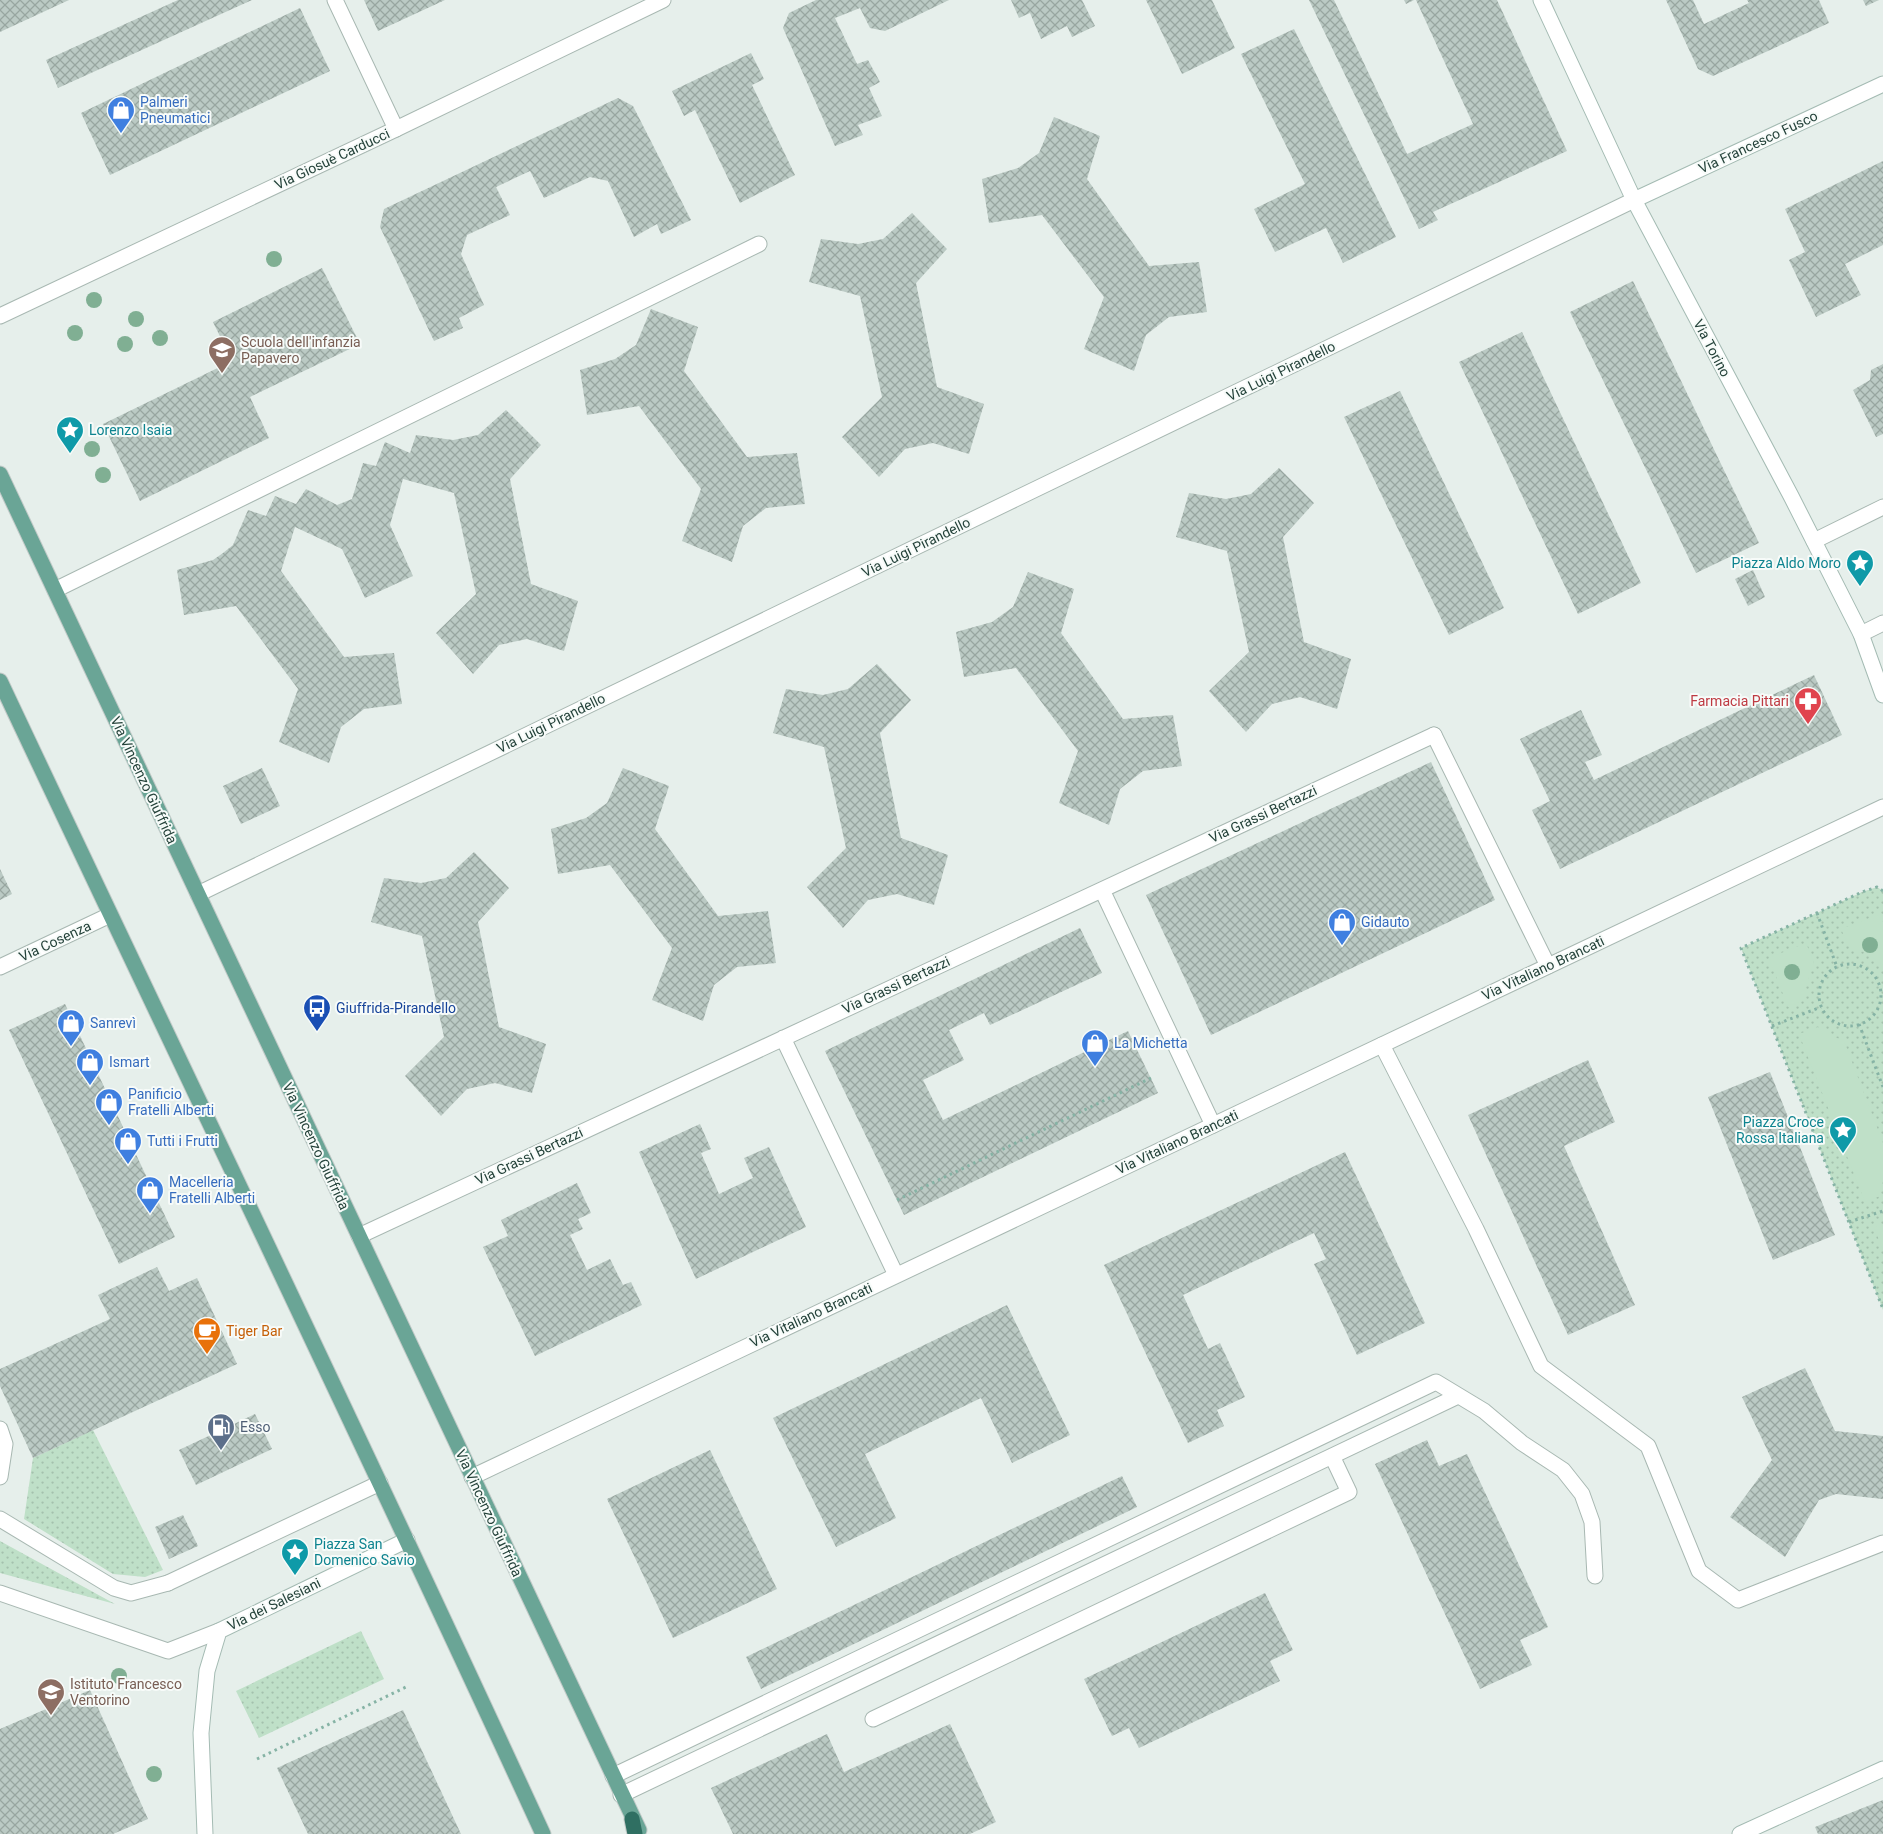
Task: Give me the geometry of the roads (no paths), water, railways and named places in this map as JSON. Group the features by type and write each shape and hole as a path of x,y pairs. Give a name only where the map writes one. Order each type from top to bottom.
{"highway":[{"path":"632,1819 635,1834"}],"main road":[{"name":"Via Vincenzo Giuffrida","path":"0,474 632,1819 641,1834"},
{"path":"0,681 407,1540 543,1834"}],"street":[{"path":"335,0 396,129"},
{"name":"Via Giosuè Carducci","path":"0,316 396,129 663,0"},
{"name":"Via Torino","path":"1541,0 1634,200 1861,634 1883,695"},
{"name":"Via Francesco Fusco","path":"1634,200 1883,84"},
{"name":"Via Luigi Pirandello","path":"198,894 1634,200"},
{"path":"55,590 759,244"},
{"path":"1814,541 1883,507"},
{"path":"1861,634 1883,623"},
{"name":"Via Grassi Bertazzi","path":"359,1236 1434,734 1548,966"},
{"name":"Via Vitaliano Brancati","path":"472,1477 1883,807"},
{"path":"1102,890 1213,1125"},
{"name":"Via Cosenza","path":"0,968 110,915"},
{"path":"783,1038 896,1275"},
{"path":"1382,1044 1476,1229 1541,1366 1648,1446 1698,1571 1738,1600 1883,1543"},
{"path":"613,1776 1436,1382 1484,1411 1522,1443 1563,1470 1582,1494 1592,1522 1595,1576"},
{"path":"621,1795 1458,1396"},
{"path":"0,1429 5,1444 0,1477"},
{"path":"873,1719 1349,1492 1332,1456"},
{"path":"0,1519 114,1588 131,1593 168,1583 380,1483"},
{"name":"Via dei Salesiani","path":"205,1834 201,1733 207,1671 219,1631 407,1540"},
{"path":"0,1593 168,1651 219,1631"},
{"path":"1740,1834 1883,1768"}],"place":[{"name":"Palmeri Pneumatici","path":"121,134"},
{"name":"Scuola dell'infanzia Papavero","path":"222,374"},
{"name":"Lorenzo Isaia","path":"70,454"},
{"name":"Piazza Aldo Moro","path":"1860,587"},
{"name":"Farmacia Pittari","path":"1808,725"},
{"name":"Gidauto","path":"1342,946"},
{"name":"Giuffrida-Pirandello","path":"317,1032"},
{"name":"Sanrevì","path":"71,1047"},
{"name":"La Michetta","path":"1095,1067"},
{"name":"Ismart","path":"90,1086"},
{"name":"Panificio Fratelli Alberti","path":"109,1126"},
{"name":"Piazza Croce Rossa Italiana","path":"1843,1154"},
{"name":"Tutti i Frutti","path":"128,1165"},
{"name":"Macelleria Fratelli Alberti","path":"150,1214"},
{"name":"Tiger Bar","path":"207,1355"},
{"name":"Esso","path":"221,1451"},
{"name":"Piazza San Domenico Savio","path":"295,1576"},
{"name":"Istituto Francesco Ventorino","path":"51,1716"}]}
